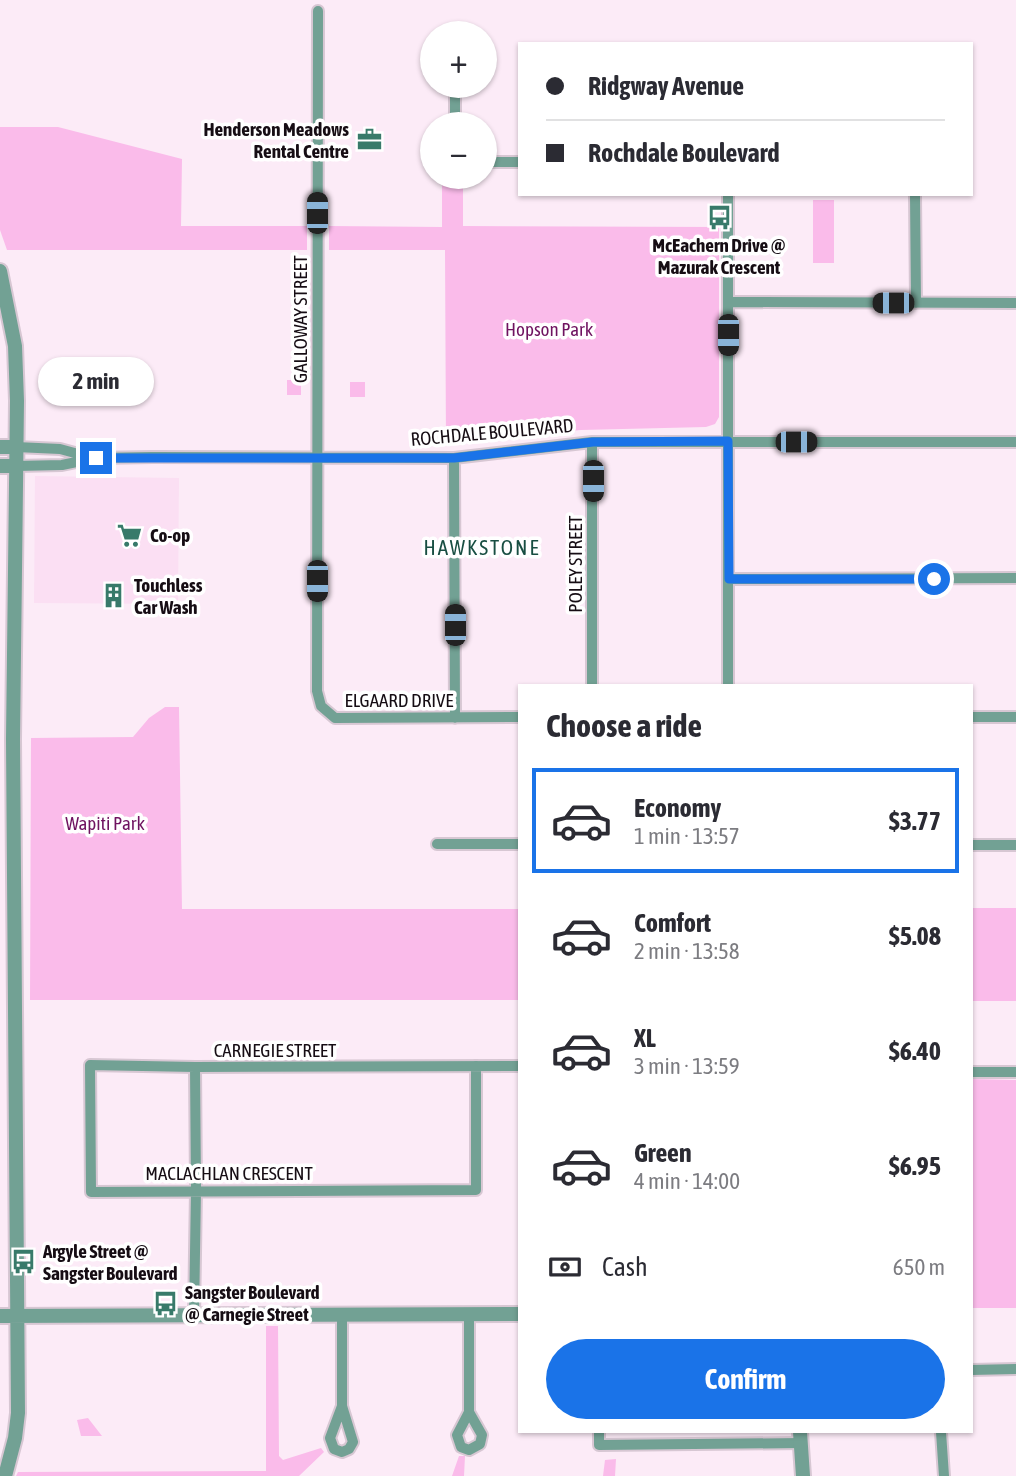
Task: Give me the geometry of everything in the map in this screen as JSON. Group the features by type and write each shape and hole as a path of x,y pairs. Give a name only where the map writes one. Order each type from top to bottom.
{"street":[{"name":"GALLOWAY STREET","path":"317,458 318,11"},
{"path":"497,162 518,162"},
{"path":"728,196 728,684"},
{"path":"915,196 916,303"},
{"path":"1,279 16,359 13,774 18,1413 15,1438 5,1476"},
{"path":"728,302 1016,303"},
{"name":"ROCHDALE BOULEVARD","path":"0,466 62,465 96,458 454,458 593,442 1016,442"},
{"name":"POLEY STREET","path":"592,684 593,442"},
{"name":"ROCHDALE BOULEVARD","path":"0,447 60,449 96,458"},
{"name":"ELGAARD DRIVE","path":"317,458 317,691 321,706 335,718 518,717"},
{"path":"454,458 455,718"},
{"path":"729,579 1016,579"},
{"path":"973,717 1016,717"},
{"path":"437,844 518,844"},
{"path":"973,845 1016,845"},
{"name":"MACLACHLAN CRESCENT","path":"195,1067 90,1065 91,1192 476,1190 476,1066"},
{"name":"CARNEGIE STREET","path":"194,1316 195,1067 518,1066"},
{"path":"973,1072 1016,1072"},
{"path":"468,1314 469,1412"},
{"path":"0,1316 518,1314"},
{"path":"342,1316 342,1406"},
{"path":"973,1370 1016,1369"},
{"path":"599,1433 599,1445 801,1437 803,1476"},
{"path":"941,1433 944,1476"}],"shaded area":[{"path":"35,476 179,478 178,604 34,603"}],"green space":[{"path":"0,127 58,127 182,159 181,226 307,226 307,250 7,250 0,230"},
{"name":"Hopson Park","path":"442,189 463,189 463,226 719,227 719,417 715,424 706,427 581,430 446,443 445,250 329,250 329,226 442,227"},
{"path":"813,200 834,200 834,263 813,263"},
{"path":"287,380 301,380 301,395 287,395"},
{"path":"350,382 365,382 365,397 350,397"},
{"name":"Wapiti Park","path":"165,707 179,707 182,909 518,909 518,1000 30,1000 31,738 133,737 149,718"},
{"path":"973,908 1016,908 1016,1001 973,1001"},
{"path":"973,1079 1016,1080 1016,1308 973,1308"},
{"path":"266,1326 278,1326 279,1456 283,1460 321,1448 324,1452 299,1476 16,1476 18,1472 266,1471"},
{"path":"88,1418 102,1436 81,1436 77,1420"},
{"path":"459,1456 465,1456 464,1476 452,1476"},
{"path":"616,1459 615,1476 603,1476 605,1460"}],"place":[{"name":"Henderson Meadows Rental Centre","path":"369,140"},
{"name":"McEachern Drive @ Mazurak Crescent","path":"719,217"},
{"name":"Co-op","path":"130,535"},
{"name":"Touchless Car Wash","path":"114,596"},
{"name":"Argyle Street @ Sangster Boulevard","path":"23,1262"},
{"name":"Sangster Boulevard @ Carnegie Street","path":"165,1303"}],"district":[{"name":"HAWKSTONE","path":"482,548"}],"route":[{"path":"96,458 454,458 593,442 728,441 729,579 934,579"}]}
